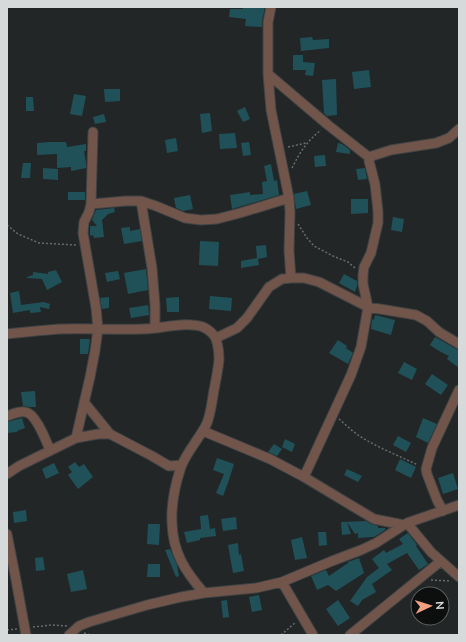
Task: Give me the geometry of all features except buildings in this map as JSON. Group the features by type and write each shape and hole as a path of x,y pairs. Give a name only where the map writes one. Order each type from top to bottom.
{"street":[{"path":"271,7 268,22 268,74 271,110 289,198 289,251 291,278"},
{"path":"268,74 328,125 370,158"},
{"path":"370,158 392,150 436,143 449,138 459,129"},
{"path":"76,438 92,371 98,329 96,308 83,233 84,222 91,204 93,132"},
{"path":"304,477 333,414 361,347 368,307 363,275 364,267 370,253 378,223 375,184 369,161 370,158"},
{"path":"91,204 142,201 185,218 201,220 225,217 289,198"},
{"path":"142,201 152,268 155,328"},
{"path":"216,338 237,328 247,318 269,287 282,279 304,278 319,282 368,307 416,314 427,321 439,332 459,344"},
{"path":"7,334 60,329 138,329 196,325 211,332 216,338 219,359 208,421 182,465 173,502 172,523 175,545 180,560 192,579 204,593"},
{"path":"443,510 432,488 426,469 432,448 459,390"},
{"path":"84,402 110,434 169,466 177,481"},
{"path":"7,416 15,413 30,413 50,450"},
{"path":"203,431 270,459 304,477 374,519 405,524 441,561 456,579"},
{"path":"7,474 19,466 76,438 98,434 110,434"},
{"path":"169,466 182,465"},
{"path":"69,635 79,626 89,622 181,597 204,593 256,588 282,582 376,543 405,524 459,505"},
{"path":"7,534 25,631"},
{"path":"350,635 441,561"},
{"path":"282,582 313,635"}],"path":[{"path":"291,169 307,143 328,125"},
{"path":"278,150 307,143"},
{"path":"290,212 314,246 348,262 363,275"},
{"path":"7,225 18,234 39,242 85,246"},
{"path":"333,414 360,436 426,469"},
{"path":"417,581 456,579"},
{"path":"281,635 301,616"},
{"path":"25,631 52,626 79,626"}]}
